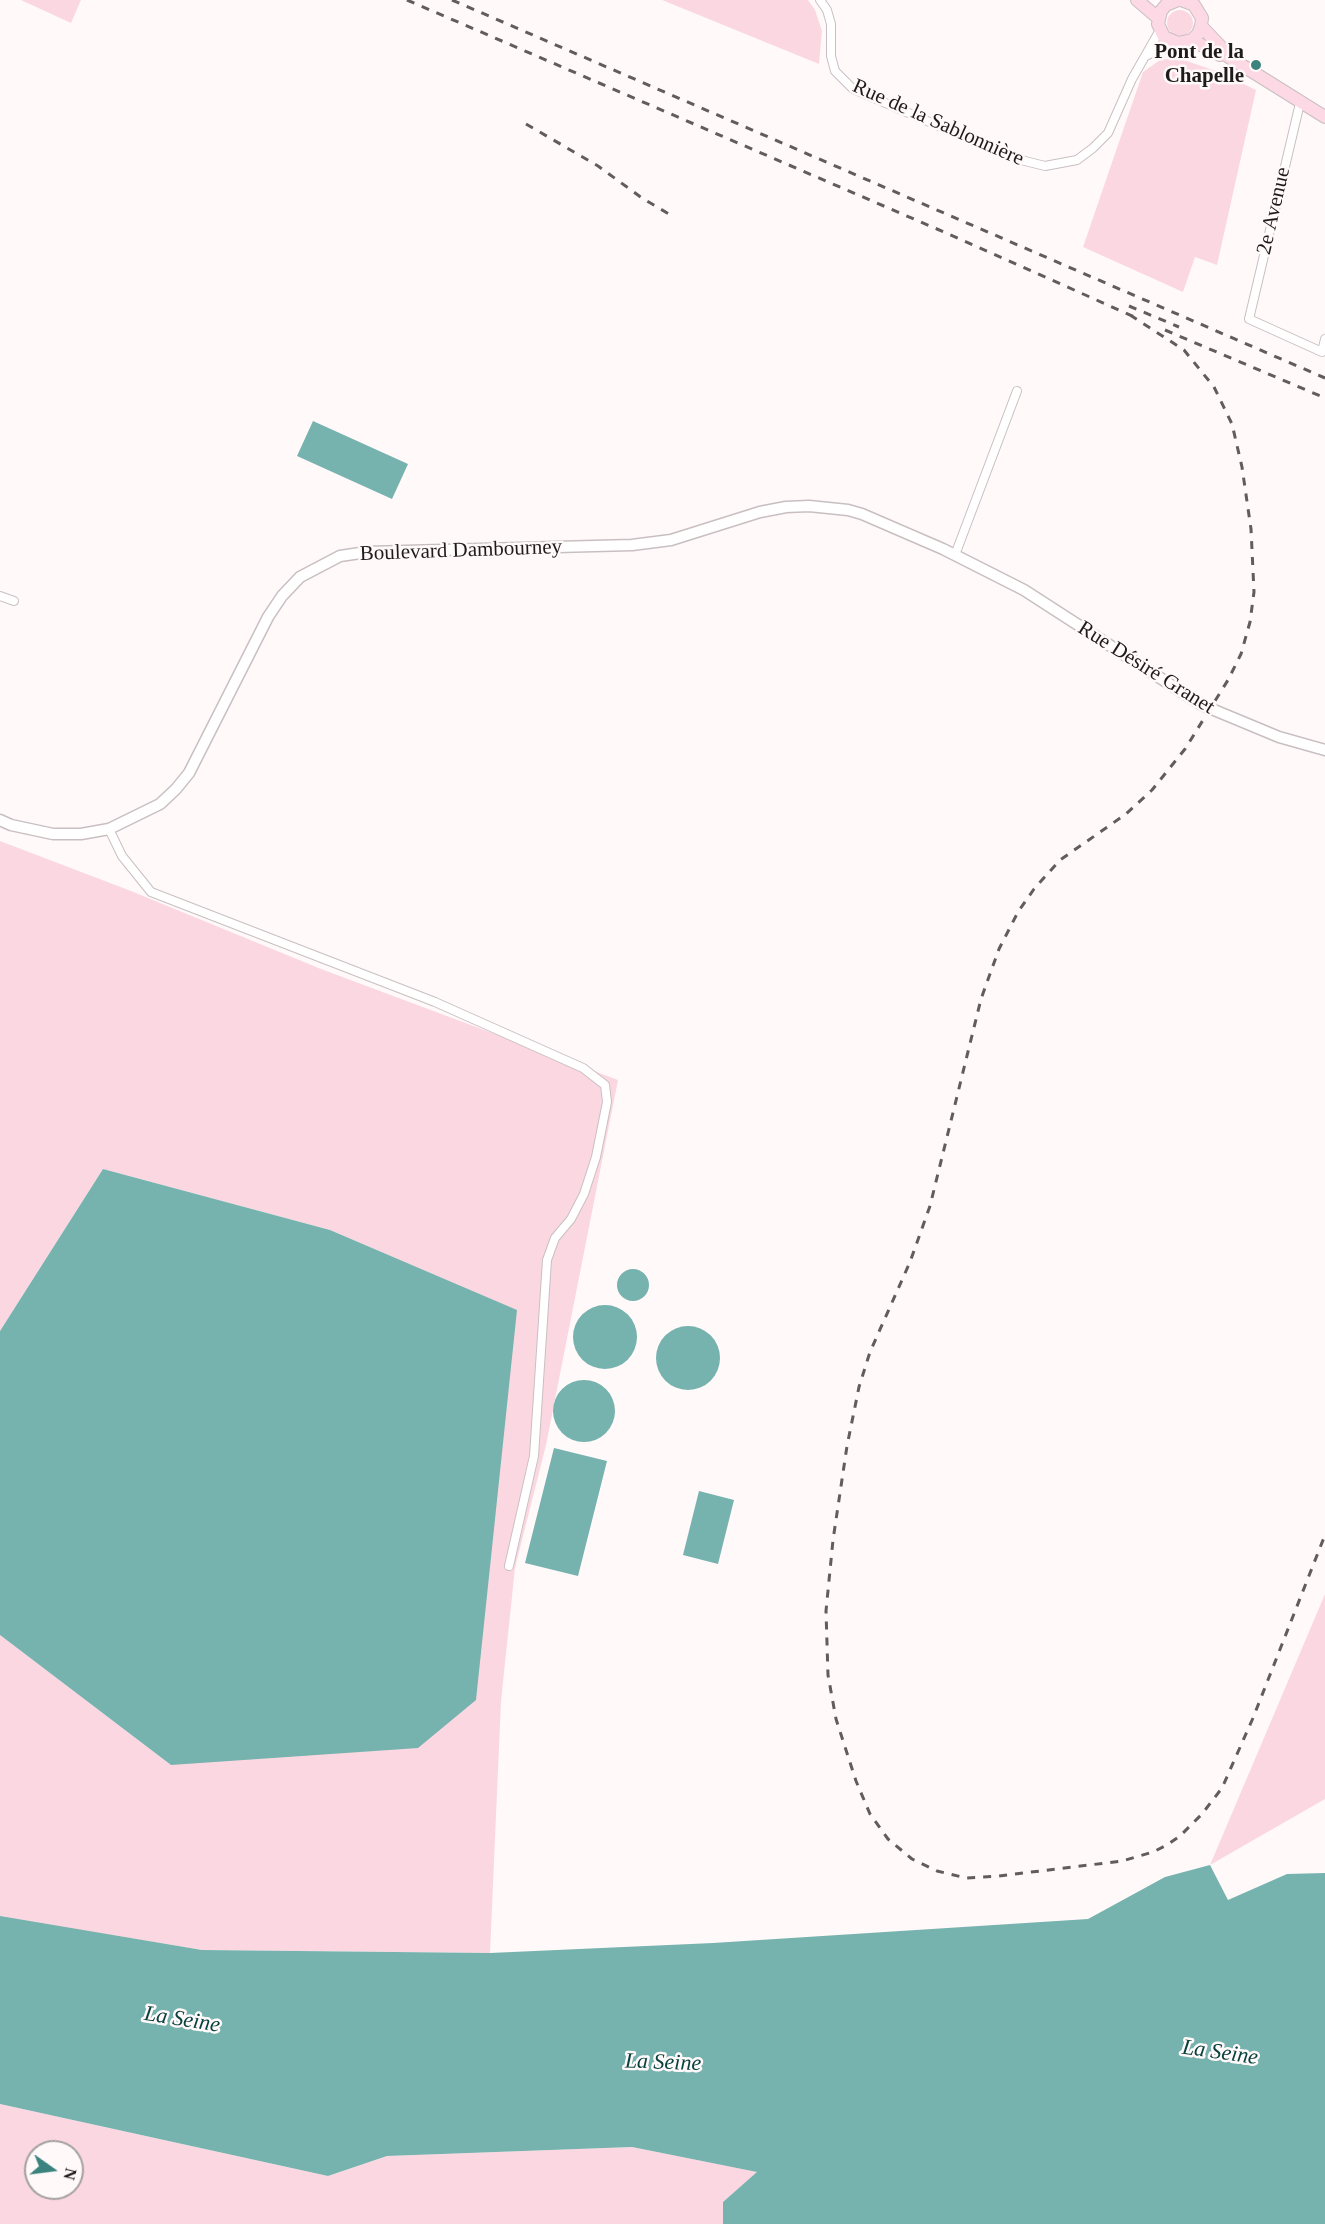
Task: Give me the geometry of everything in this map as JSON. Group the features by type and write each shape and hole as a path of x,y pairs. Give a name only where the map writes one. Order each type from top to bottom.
{"main road":[{"path":"1137,0 1159,24 1164,37 1172,42 1185,43 1192,40 1202,26 1202,18 1196,3 1170,1 1159,24"},
{"path":"1202,26 1222,48 1224,54"},
{"path":"1192,40 1220,55 1224,54 1325,117"}],"street":[{"name":"Rue de la Sablonnière","path":"820,0 827,10 831,24 831,56 835,71 853,89 1013,158 1037,165 1058,165 1077,160 1093,148 1108,133 1132,79 1146,56"},
{"path":"1146,56 1159,24"},
{"path":"1146,56 1172,42"},
{"name":"2e Avenue","path":"1300,103 1249,319 1322,352 1325,339"},
{"path":"955,555 1017,392"},
{"name":"Boulevard Dambourney","path":"0,820 11,825 53,834 81,834 109,829 160,804 189,773 268,617 282,596 300,577 340,556 367,552 632,545 671,540 760,512 786,507 829,507 862,514 955,555 1039,600"},
{"path":"0,596 14,601"},
{"name":"Rue Désiré Granet","path":"1039,600 1202,705 1279,738 1325,750"},
{"path":"109,829 122,856 151,892 435,1002 583,1068 605,1085 607,1102 596,1157 584,1194 571,1219 555,1238 547,1260 534,1456 509,1566"}],"shaded area":[{"path":"21,0 81,0 71,23"},
{"path":"662,0 808,0 815,10 822,31 819,64"},
{"path":"1180,10 1189,14 1193,23 1189,32 1180,36 1171,32 1167,23 1171,14"},
{"path":"1178,58 1216,71 1256,90 1217,265 1195,257 1183,292 1083,247 1143,72 1160,60"},
{"path":"0,841 131,891 321,969 618,1080 546,1445 515,1568 501,1701 490,1953 202,1950 0,1917 0,1635 171,1765 516,1310 330,1230 103,1169 0,1331"},
{"path":"1325,1594 1325,1799 1210,1865"},
{"path":"0,2104 328,2176 387,2156 632,2147 758,2172 723,2202 723,2224 0,2224"}],"water":[{"path":"313,421 408,464 392,499 297,456"},
{"path":"103,1169 330,1230 517,1310 476,1700 418,1748 171,1765 0,1635 0,1331"},
{"path":"633,1269 644,1274 649,1285 644,1296 633,1301 622,1296 617,1285 622,1274"},
{"path":"605,1305 623,1311 631,1319 637,1337 631,1355 623,1363 605,1369 587,1363 579,1355 573,1337 579,1319 587,1311"},
{"path":"688,1326 706,1332 714,1340 720,1358 714,1376 706,1384 688,1390 670,1384 662,1376 656,1358 662,1340 670,1332"},
{"path":"584,1380 606,1389 615,1411 606,1433 584,1442 562,1433 553,1411 562,1389"},
{"path":"554,1448 607,1461 578,1576 525,1563"},
{"path":"699,1491 734,1500 718,1564 683,1555"},
{"name":"La Seine","path":"1210,1865 1228,1900 1287,1874 1325,1873 1325,2224 723,2224 723,2202 757,2172 632,2147 387,2156 328,2176 0,2104 0,1916 202,1950 490,1953 713,1943 1088,1919 1165,1877"}],"railway":[{"path":"407,0 1137,318"},
{"path":"452,0 1325,378"},
{"path":"526,124 598,166 642,198 674,217"},
{"path":"1129,306 1179,327"},
{"path":"1130,315 1184,350 1214,387 1232,424 1242,467 1251,529 1254,592 1250,622 1241,654 1228,680 1185,749 1152,790 1126,814 1060,860 1034,889 1018,912 999,949 981,999 930,1206 910,1262 870,1352 859,1387 847,1446 833,1540 826,1611 828,1675 836,1719 856,1781 870,1814 888,1839 912,1859 937,1871 966,1878 1122,1861 1153,1852 1167,1845 1180,1836 1202,1814 1222,1788 1253,1718 1325,1535"},
{"path":"1165,330 1325,398"}],"place":[{"name":"Pont de la Chapelle","path":"1256,65"}]}
